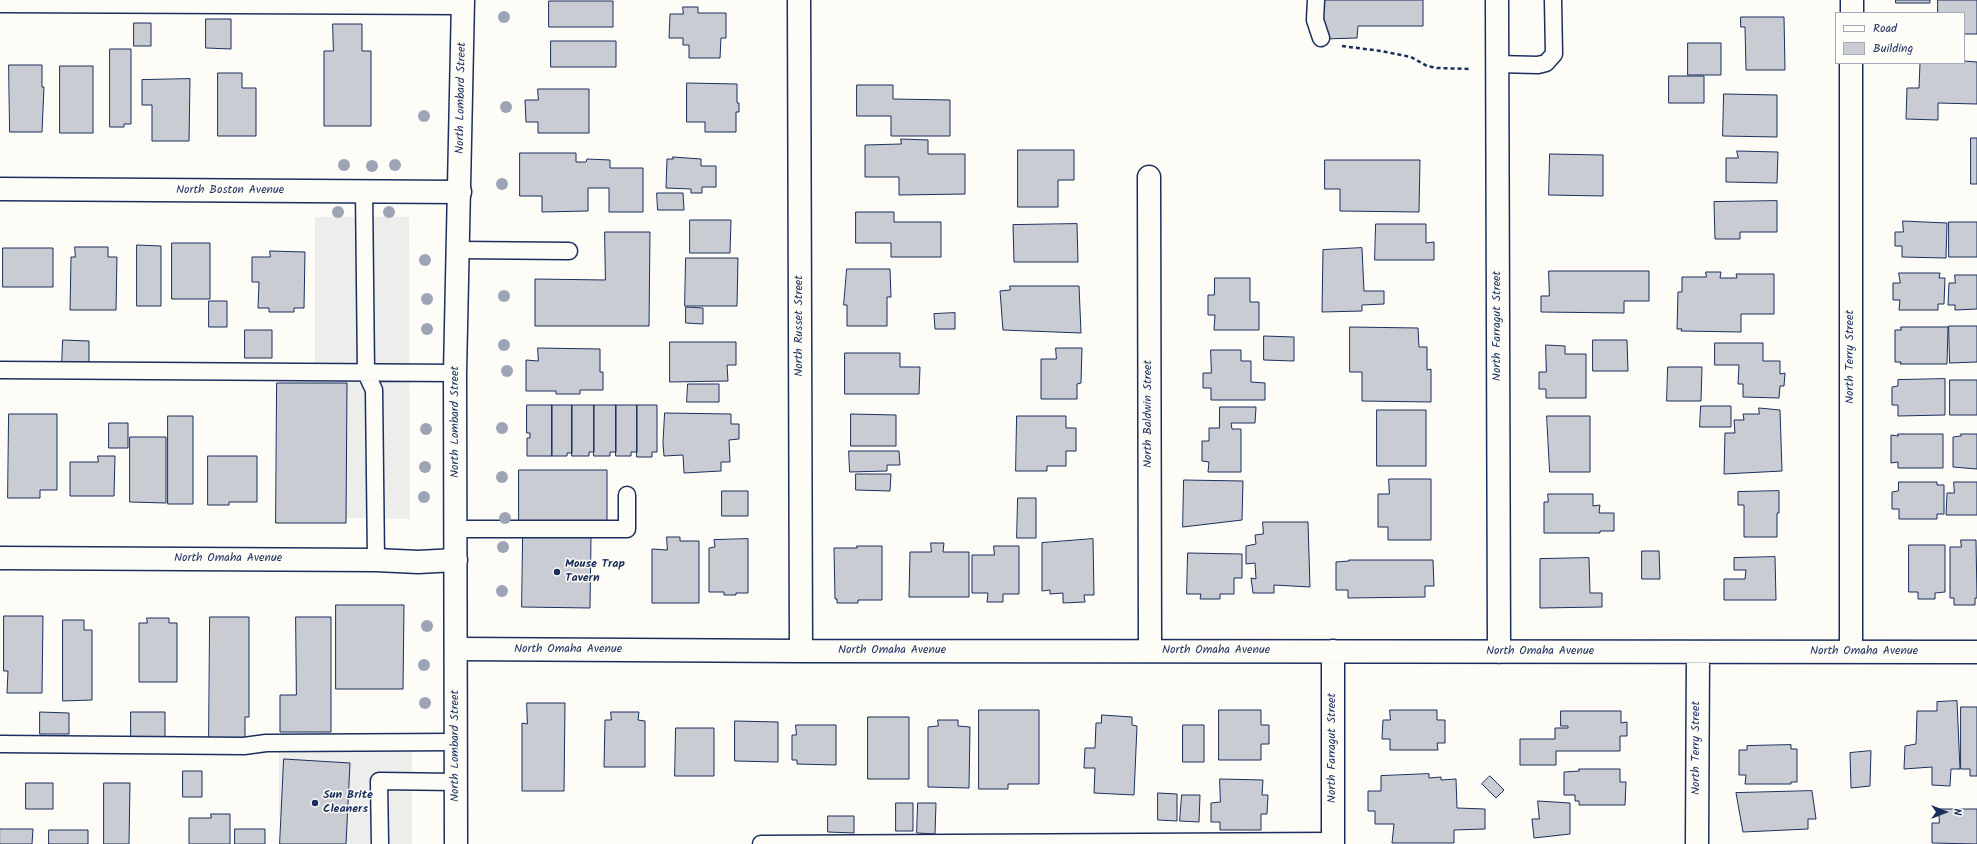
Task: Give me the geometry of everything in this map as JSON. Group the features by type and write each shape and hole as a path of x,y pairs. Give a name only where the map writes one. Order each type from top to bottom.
{"street":[{"name":"North Russet Street","path":"799,0 801,651"},
{"name":"North Farragut Street","path":"1497,0 1499,652"},
{"path":"1852,0 1852,12"},
{"name":"North Lombard Street","path":"456,844 455,373 459,250 463,3"},
{"name":"North Terry Street","path":"1851,651 1852,64"},
{"name":"North Baldwin Street","path":"1149,176 1150,651"},
{"name":"North Boston Avenue","path":"0,189 460,192"},
{"name":"North Omaha Avenue","path":"0,558 376,560 418,562 456,560"},
{"name":"North Omaha Avenue","path":"456,649 801,651 1977,652"},
{"name":"North Farragut Street","path":"1333,651 1333,843"},
{"name":"North Terry Street","path":"1697,844 1698,652"}],"lane":[{"path":"1316,0 1315,20 1321,38"},
{"path":"1497,66 1538,65 1546,63 1554,54 1553,0"},
{"path":"0,4 463,3"},
{"path":"364,191 366,373 374,390 376,560"},
{"path":"459,250 569,251"},
{"path":"0,370 455,373"},
{"path":"456,529 627,529 627,495"},
{"path":"0,744 244,746 266,743 456,742"},
{"path":"380,844 379,780 456,782"},
{"path":"761,844 1333,843"}],"path":[{"path":"1321,38 1324,43 1381,51 1411,58 1427,66 1437,68 1452,70 1497,66"}],"shaded area":[{"path":"315,217 409,217 410,519 280,517 280,377 315,377"},
{"path":"279,747 412,747 412,844 285,844 285,817 279,816"}],"building":[{"path":"1323,0 1423,0 1423,26 1358,26 1357,38 1324,39"},
{"path":"1896,0 1930,0 1930,3 1896,3"},
{"path":"1938,0 1977,0 1977,34 1965,34 1965,12 1938,12"},
{"path":"549,1 613,1 613,27 549,27"},
{"path":"683,7 698,7 698,13 726,13 726,38 721,38 720,58 689,58 689,45 683,45 683,38 669,38 670,14 683,14"},
{"path":"1741,17 1784,17 1785,70 1746,70 1745,27 1741,27"},
{"path":"206,19 231,19 231,49 206,48"},
{"path":"134,23 151,23 151,46 134,46"},
{"path":"333,24 362,24 362,51 371,51 371,126 324,126 324,51 333,51"},
{"path":"551,41 616,41 616,67 551,67"},
{"path":"1688,43 1721,43 1721,75 1688,75"},
{"path":"110,49 131,49 131,124 124,124 124,127 110,127"},
{"path":"1965,61 1977,62 1977,104 1938,103 1938,120 1906,119 1907,88 1919,88 1920,64 1965,64"},
{"path":"9,65 42,65 42,87 44,87 42,132 10,132"},
{"path":"60,66 93,66 93,133 60,133"},
{"path":"218,73 242,73 242,88 256,88 256,136 218,136"},
{"path":"1669,76 1704,76 1704,103 1669,103"},
{"path":"190,79 189,141 152,141 152,105 142,105 142,80"},
{"path":"687,83 737,84 737,103 739,103 739,112 736,112 736,132 705,132 705,122 687,122"},
{"path":"857,85 893,85 893,99 950,100 950,136 891,136 891,116 857,116"},
{"path":"538,89 589,89 589,133 538,133 538,122 526,122 525,100 538,100"},
{"path":"1724,94 1777,95 1777,137 1723,136"},
{"path":"1971,138 1977,138 1977,184 1971,184"},
{"path":"901,139 928,140 928,154 965,154 965,194 899,195 899,177 865,177 865,145 901,144"},
{"path":"1018,150 1074,150 1074,180 1058,180 1058,207 1018,207"},
{"path":"1737,151 1778,152 1777,183 1726,182 1726,158 1738,158"},
{"path":"520,153 576,153 576,162 586,162 587,159 610,160 610,168 643,168 643,212 609,212 609,188 588,188 588,211 542,212 542,196 520,196"},
{"path":"1550,154 1603,155 1603,196 1549,195"},
{"path":"673,157 701,159 701,166 716,166 716,187 702,187 702,193 691,193 691,189 666,188 667,159 673,159"},
{"path":"1325,160 1420,160 1419,212 1340,211 1340,189 1325,189"},
{"path":"657,193 683,193 684,210 658,210"},
{"path":"1777,201 1777,232 1740,232 1740,239 1715,239 1714,202"},
{"path":"856,212 894,212 894,222 941,222 941,257 891,257 891,243 856,243"},
{"path":"690,220 731,220 730,253 690,253"},
{"path":"1903,221 1947,223 1946,258 1902,257 1902,246 1895,246 1895,232 1903,232"},
{"path":"1949,222 1977,222 1977,257 1949,257"},
{"path":"1077,224 1078,262 1014,262 1013,225"},
{"path":"1376,224 1426,224 1426,243 1434,242 1434,260 1375,260"},
{"path":"605,232 650,232 649,326 535,326 535,279 605,280"},
{"path":"172,243 210,243 210,299 172,299"},
{"path":"137,245 161,246 161,306 137,306"},
{"path":"75,247 108,247 108,257 117,257 116,310 70,310 71,257 75,257"},
{"path":"3,248 53,248 53,287 3,287"},
{"path":"1362,248 1364,291 1384,291 1384,304 1362,305 1362,311 1322,312 1323,250"},
{"path":"270,251 305,252 304,308 294,308 294,312 269,312 269,308 258,308 259,282 252,282 252,257 270,257"},
{"path":"686,258 738,258 737,306 685,306"},
{"path":"847,269 890,269 891,297 887,297 887,326 847,326 847,305 844,305"},
{"path":"1549,271 1649,271 1649,301 1624,301 1624,313 1541,312 1541,296 1549,296"},
{"path":"1706,272 1721,272 1720,278 1737,278 1736,274 1774,274 1774,314 1741,314 1741,332 1681,331 1682,329 1677,329 1678,292 1682,292 1682,277 1706,277"},
{"path":"1899,273 1940,273 1939,278 1945,278 1944,304 1938,304 1938,310 1899,310 1900,300 1893,300 1893,283 1900,283"},
{"path":"1955,275 1977,275 1977,309 1955,310 1955,305 1948,305 1949,283 1955,283"},
{"path":"1215,278 1250,278 1250,302 1259,302 1259,330 1214,330 1215,315 1208,315 1208,295 1214,295"},
{"path":"1010,286 1079,286 1081,333 1003,330 1000,291 1010,290"},
{"path":"209,301 227,301 227,327 209,327"},
{"path":"686,307 703,308 703,324 686,323"},
{"path":"955,313 955,329 935,329 934,314"},
{"path":"1949,326 1977,326 1977,362 1950,363"},
{"path":"1350,327 1418,328 1419,347 1427,347 1427,370 1431,369 1431,402 1362,401 1362,372 1350,372"},
{"path":"1901,327 1948,327 1947,364 1900,364 1901,362 1895,362 1895,330 1901,330"},
{"path":"245,330 272,330 272,358 245,358"},
{"path":"1264,336 1294,337 1294,361 1264,360"},
{"path":"63,340 89,341 89,367 62,367"},
{"path":"1593,340 1627,340 1628,371 1593,371"},
{"path":"670,342 736,342 736,365 727,365 728,381 670,382"},
{"path":"1715,343 1763,343 1763,361 1780,361 1780,374 1785,373 1784,386 1780,386 1779,398 1743,397 1743,384 1738,384 1739,365 1715,365"},
{"path":"1546,345 1565,346 1565,354 1586,354 1586,398 1546,398 1546,389 1539,389 1539,372 1546,372"},
{"path":"538,348 600,349 600,372 603,372 603,390 580,390 580,394 556,394 556,391 526,391 526,360 538,361"},
{"path":"1056,348 1082,348 1081,383 1077,384 1077,399 1041,399 1041,359 1056,359"},
{"path":"1211,350 1241,350 1241,361 1251,361 1251,382 1265,383 1265,400 1211,400 1211,388 1203,388 1203,373 1211,373"},
{"path":"845,353 900,353 900,367 920,367 919,394 845,394"},
{"path":"1668,367 1702,367 1701,401 1667,401"},
{"path":"1945,379 1945,415 1898,416 1898,405 1892,405 1892,387 1898,386 1898,380"},
{"path":"1950,380 1977,380 1977,415 1950,415"},
{"path":"277,383 347,383 346,523 276,523"},
{"path":"688,384 719,384 719,402 687,402"},
{"path":"527,405 552,405 552,456 527,456 527,438 530,438 530,433 527,433"},
{"path":"552,405 572,405 572,453 567,453 567,456 552,456"},
{"path":"572,405 594,405 594,452 589,452 589,456 572,456"},
{"path":"594,405 616,405 616,452 610,452 610,456 594,456"},
{"path":"616,405 637,405 637,452 631,452 631,456 616,456"},
{"path":"637,405 657,405 657,452 652,452 652,457 637,457"},
{"path":"1701,406 1731,406 1731,427 1700,427"},
{"path":"1220,407 1256,407 1255,423 1231,423 1232,429 1241,429 1241,472 1208,472 1209,462 1202,461 1202,441 1209,441 1209,428 1219,428"},
{"path":"1759,408 1780,410 1782,471 1724,474 1725,433 1735,433 1734,420 1744,420 1743,414 1759,414"},
{"path":"1377,410 1426,410 1426,466 1377,466"},
{"path":"665,413 731,414 731,424 739,424 739,439 729,440 730,462 721,462 721,471 684,473 683,455 664,456 663,443"},
{"path":"9,414 57,414 57,490 40,490 40,498 8,498"},
{"path":"851,414 896,415 896,446 851,446"},
{"path":"168,416 193,416 193,504 168,504"},
{"path":"1017,416 1066,416 1066,428 1076,428 1076,451 1066,451 1066,466 1047,466 1047,471 1016,471"},
{"path":"1547,416 1590,416 1590,472 1550,472"},
{"path":"109,423 128,423 128,448 109,448"},
{"path":"1898,434 1943,434 1943,468 1898,468 1898,462 1891,463 1891,435 1898,436"},
{"path":"1961,434 1977,434 1977,469 1953,467 1953,437 1961,436"},
{"path":"130,437 166,437 166,503 130,502"},
{"path":"849,451 899,451 900,465 887,465 887,471 850,472"},
{"path":"98,456 115,456 114,496 70,496 70,462 98,462"},
{"path":"208,456 257,456 257,502 229,502 229,505 208,505"},
{"path":"519,470 607,470 607,524 519,524"},
{"path":"856,474 891,474 890,491 856,490"},
{"path":"1389,479 1431,479 1431,540 1388,540 1388,527 1378,527 1378,494 1389,494"},
{"path":"1184,480 1243,481 1242,520 1183,527"},
{"path":"1899,482 1937,482 1937,485 1944,485 1944,514 1937,514 1937,519 1899,519 1899,509 1892,509 1892,492 1898,491"},
{"path":"1954,482 1977,482 1977,515 1946,515 1947,493 1954,493"},
{"path":"722,491 748,491 748,516 722,516"},
{"path":"1779,491 1777,537 1744,537 1744,505 1738,505 1738,492"},
{"path":"1548,494 1593,494 1593,506 1600,505 1599,513 1614,513 1614,531 1600,531 1600,533 1544,533 1544,502 1548,502"},
{"path":"1018,498 1036,498 1036,538 1017,538"},
{"path":"1263,522 1308,522 1310,587 1274,585 1274,593 1253,593 1251,578 1256,579 1255,563 1246,564 1246,546 1256,544 1255,535 1263,534"},
{"name":"Mouse Trap Tavern","path":"523,537 591,537 590,608 522,607"},
{"path":"667,537 680,537 680,541 699,541 699,603 652,603 652,549 667,550"},
{"path":"748,539 748,593 724,595 724,592 709,592 709,548 715,547 714,540"},
{"path":"1093,539 1094,595 1084,595 1085,602 1063,603 1063,593 1050,594 1050,590 1042,591 1042,543"},
{"path":"1961,540 1976,540 1977,598 1975,598 1975,605 1954,605 1954,598 1950,598 1950,547 1961,547"},
{"path":"931,543 944,543 943,552 969,552 969,597 909,597 910,552 931,552"},
{"path":"1909,545 1945,545 1945,592 1935,593 1935,599 1918,599 1918,592 1909,592"},
{"path":"857,546 882,546 882,600 858,600 858,603 837,603 837,599 835,599 834,548 857,548"},
{"path":"994,546 1019,546 1019,594 1003,594 1003,602 987,602 988,593 972,593 972,555 994,555"},
{"path":"1642,551 1659,551 1660,579 1642,579"},
{"path":"1188,553 1242,554 1242,578 1234,578 1234,594 1220,594 1220,599 1200,599 1201,594 1187,594"},
{"path":"1775,557 1776,600 1724,600 1724,579 1745,579 1746,570 1734,570 1734,558"},
{"path":"1589,558 1590,593 1602,593 1602,607 1540,608 1540,559"},
{"path":"1349,560 1433,560 1434,586 1425,586 1425,597 1348,598 1348,590 1336,590 1336,562"},
{"path":"336,605 404,605 403,689 336,689"},
{"path":"4,616 43,616 42,693 7,693 8,671 4,671"},
{"path":"210,617 249,617 249,717 245,717 245,739 209,738"},
{"path":"296,617 331,617 331,732 280,732 280,695 296,695"},
{"path":"147,618 169,618 169,623 177,623 177,682 139,682 139,623 147,623"},
{"path":"63,620 84,620 84,630 92,630 92,700 63,701"},
{"path":"1957,701 1960,769 1951,769 1950,786 1932,785 1932,767 1904,769 1905,746 1916,744 1917,711 1937,711 1937,702"},
{"path":"527,703 565,703 564,791 522,791 522,723 527,724"},
{"path":"1961,707 1977,707 1977,776 1970,776 1970,769 1961,769"},
{"path":"979,710 1039,710 1039,784 1008,784 1008,789 979,789"},
{"path":"1219,710 1261,710 1261,725 1269,725 1269,744 1261,744 1261,760 1219,760"},
{"path":"1390,710 1437,710 1437,720 1445,720 1445,743 1437,743 1438,750 1390,750 1390,739 1382,739 1383,720 1390,720"},
{"path":"1561,711 1621,711 1621,723 1627,722 1627,736 1620,736 1620,751 1556,751 1556,765 1520,765 1520,739 1555,739 1555,728 1568,728 1568,726 1561,726"},
{"path":"40,712 69,713 69,734 40,734"},
{"path":"131,712 165,712 165,739 131,739"},
{"path":"611,712 639,712 638,720 645,721 645,767 604,767 605,720 611,720"},
{"path":"1102,715 1132,717 1132,725 1137,726 1134,795 1094,793 1095,768 1084,768 1085,748 1095,748 1096,723 1101,723"},
{"path":"868,717 909,717 909,779 868,779"},
{"path":"938,720 958,720 958,726 970,727 969,788 928,787 928,727 938,726"},
{"path":"735,721 778,722 778,762 735,761"},
{"path":"796,725 836,725 836,765 797,764 797,760 792,760 792,735 796,735"},
{"path":"1183,725 1204,725 1204,762 1183,762"},
{"path":"676,728 714,728 714,776 675,776"},
{"path":"1791,745 1791,749 1797,749 1797,782 1791,782 1791,784 1745,784 1746,775 1739,775 1739,750 1747,750 1747,746"},
{"path":"1871,751 1870,786 1851,788 1850,753"},
{"name":"Sun Brite Cleaners","path":"284,759 350,763 346,844 280,844"},
{"path":"1579,769 1620,769 1620,782 1626,782 1625,805 1579,805 1579,801 1575,801 1575,795 1564,795 1564,772 1579,771"},
{"path":"183,771 202,771 202,797 183,797"},
{"path":"1429,774 1429,778 1441,777 1441,780 1456,779 1457,808 1485,809 1485,829 1454,830 1454,843 1392,843 1394,824 1375,824 1375,811 1368,811 1368,791 1381,791 1381,776"},
{"path":"1490,776 1504,790 1496,798 1482,784"},
{"path":"1220,779 1263,780 1262,795 1268,795 1267,814 1261,814 1261,830 1220,830 1220,822 1211,822 1211,803 1220,802"},
{"path":"26,783 53,783 53,809 26,809"},
{"path":"104,783 130,783 129,844 104,844"},
{"path":"1812,791 1816,819 1808,819 1808,829 1743,832 1736,793"},
{"path":"1158,793 1177,794 1177,821 1158,820"},
{"path":"1182,795 1200,795 1199,822 1180,821"},
{"path":"1538,801 1570,803 1570,834 1534,838 1532,819 1539,819"},
{"path":"896,803 913,803 913,831 896,831"},
{"path":"918,803 936,803 935,834 917,833"},
{"path":"1939,809 1977,809 1977,844 1932,843 1932,823 1939,823"},
{"path":"211,814 230,814 230,844 189,844 189,818 211,818"},
{"path":"828,816 854,816 854,833 828,832"},
{"path":"0,829 33,829 32,844 0,844"},
{"path":"235,829 265,829 265,844 235,844"},
{"path":"49,830 88,830 88,844 49,844"}],"place":[{"name":"Mouse Trap Tavern","path":"557,572"},
{"name":"Sun Brite Cleaners","path":"315,803"}]}
